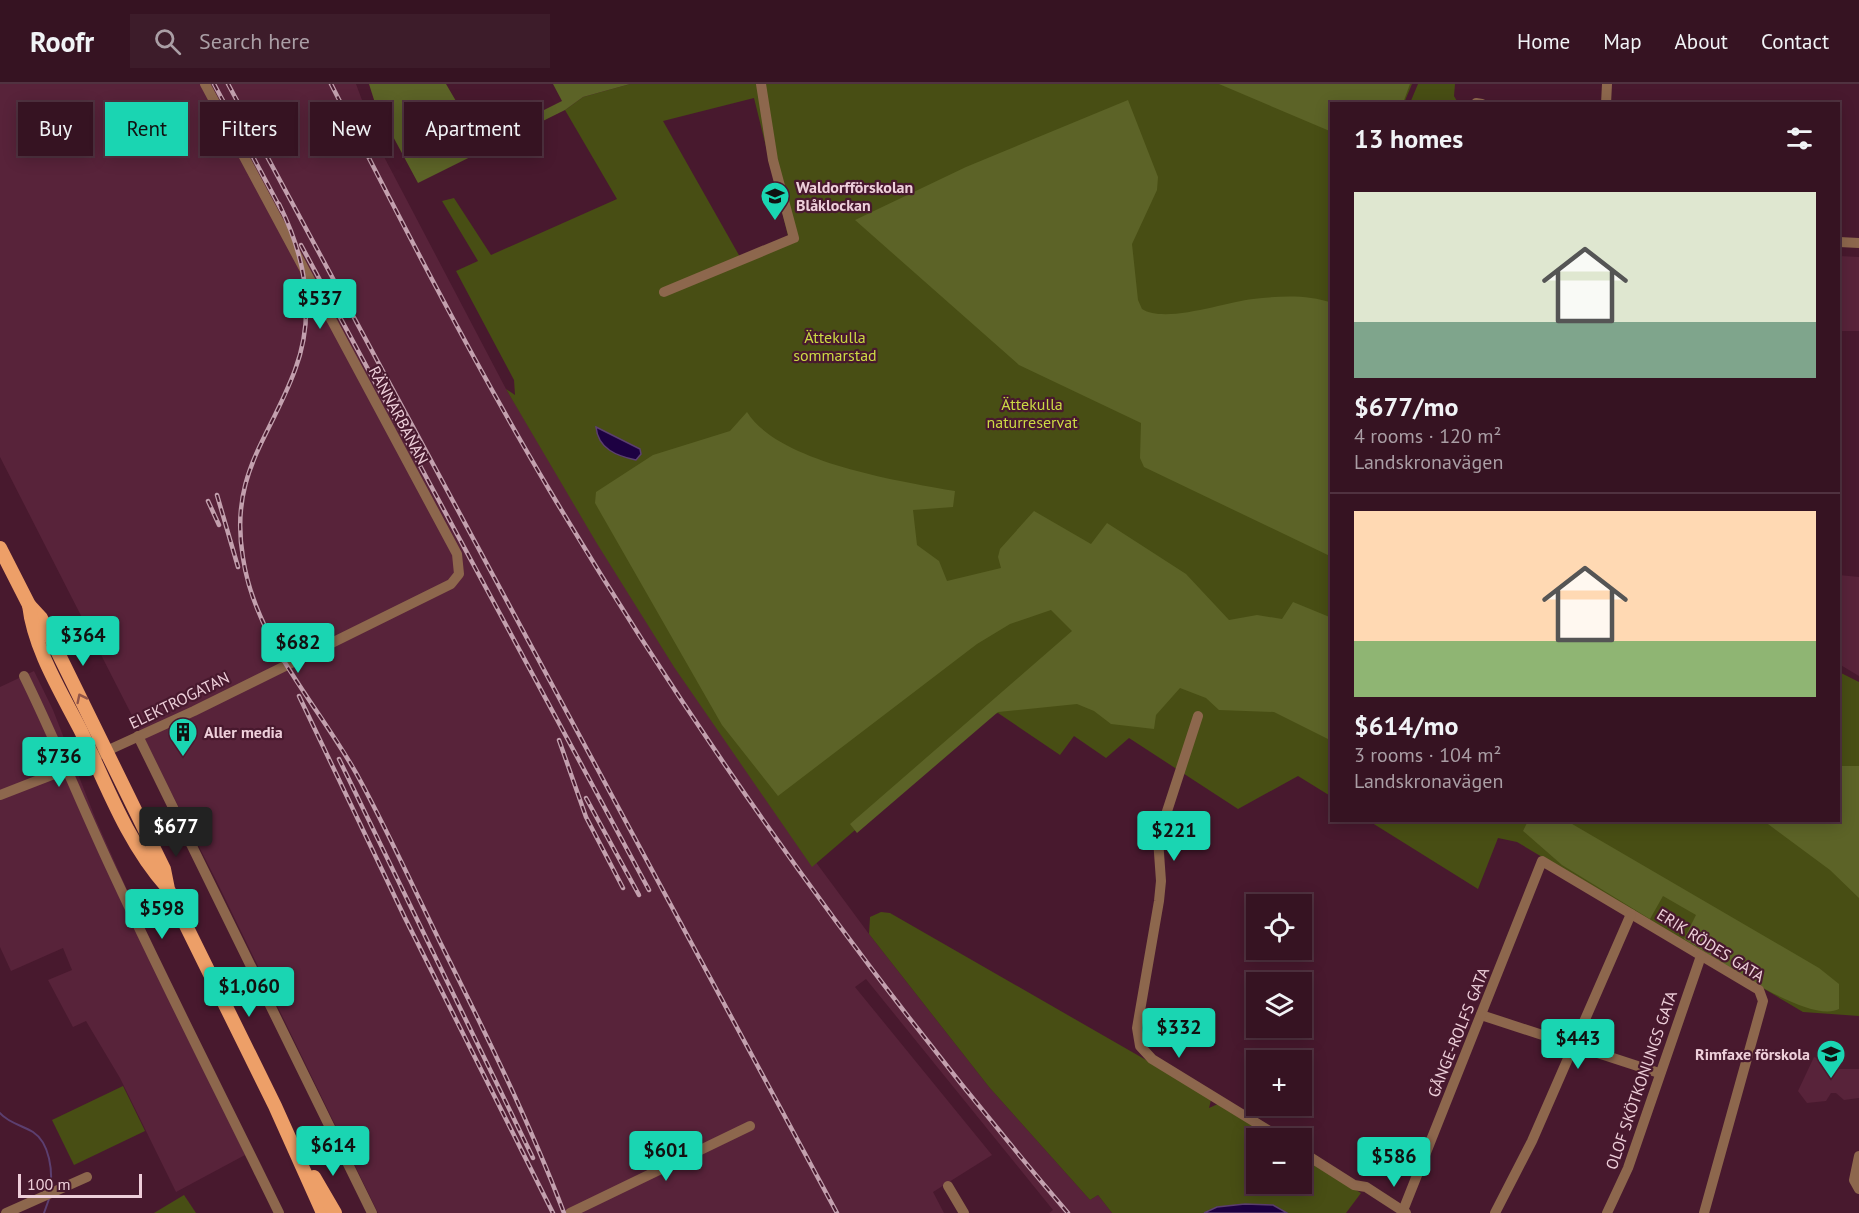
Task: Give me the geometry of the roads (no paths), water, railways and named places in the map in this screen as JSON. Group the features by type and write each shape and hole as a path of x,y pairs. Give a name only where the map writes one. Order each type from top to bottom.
{"main road":[{"path":"0,548 29,605 41,618 164,869 168,889 301,1162 323,1213"},
{"path":"29,605 31,622 41,648 93,757 136,844 154,873 168,889"},
{"path":"301,1162 317,1180 336,1213"}],"street":[{"name":"RÄNNARBANAN","path":"205,84 457,554 460,572"},
{"path":"664,292 794,238 773,160 761,84"},
{"path":"1606,102 1607,84"},
{"path":"1840,242 1859,243"},
{"name":"ELEKTROGATAN","path":"0,795 67,769 138,736 451,584 460,572"},
{"path":"24,676 57,742 119,886 279,1213"},
{"path":"1198,716 1158,839 1161,880 1159,901 1140,1006 1138,1039 1143,1050 1152,1059 1265,1128"},
{"path":"138,736 372,1213"},
{"name":"ERIK RÖDES GATA","path":"1542,861 1760,990 1763,1001 1704,1213"},
{"name":"GÅNGE-ROLFS GATA","path":"1404,1212 1542,861"},
{"path":"1495,1213 1532,1141 1631,914"},
{"name":"OLOF SKÖTKONUNGS GATA","path":"1607,1213 1628,1168 1701,956"},
{"path":"1481,1015 1573,1047 1659,1073"},
{"path":"570,1213 750,1126"},
{"path":"1859,1156 1854,1180 1859,1189"},
{"path":"1312,1158 1354,1185 1366,1187 1404,1212"},
{"path":"6,1213 87,1177"},
{"path":"948,1186 964,1213"}],"waterway":[{"path":"0,1113 33,1132 43,1143 49,1158 50,1190"},
{"path":"44,1213 49,1199"}],"railway":[{"path":"214,84 282,211"},
{"path":"228,84 837,1213"},
{"path":"331,84 492,391 550,491 668,680 730,772 859,952 927,1041 1068,1213"},
{"path":"279,204 301,265 305,286 305,328 295,370 246,480 240,529 243,558 250,589 261,619 276,647 345,755 382,823 506,1078 564,1213"},
{"path":"301,245 649,890"},
{"path":"217,495 238,567"},
{"path":"208,501 219,525"},
{"path":"299,696 405,918 553,1213"},
{"path":"559,740 586,817 623,888"},
{"path":"339,759 533,1158"},
{"path":"586,798 639,895"}],"place":[{"name":"Waldorfförskolan Blåklockan","path":"775,222"},
{"name":"Aller media","path":"183,758"},
{"name":"Rimfaxe förskola","path":"1831,1080"}],"park label":[{"name":"Ättekulla sommarstad","path":"835,346"},
{"name":"Ättekulla naturreservat","path":"1032,413"}]}
